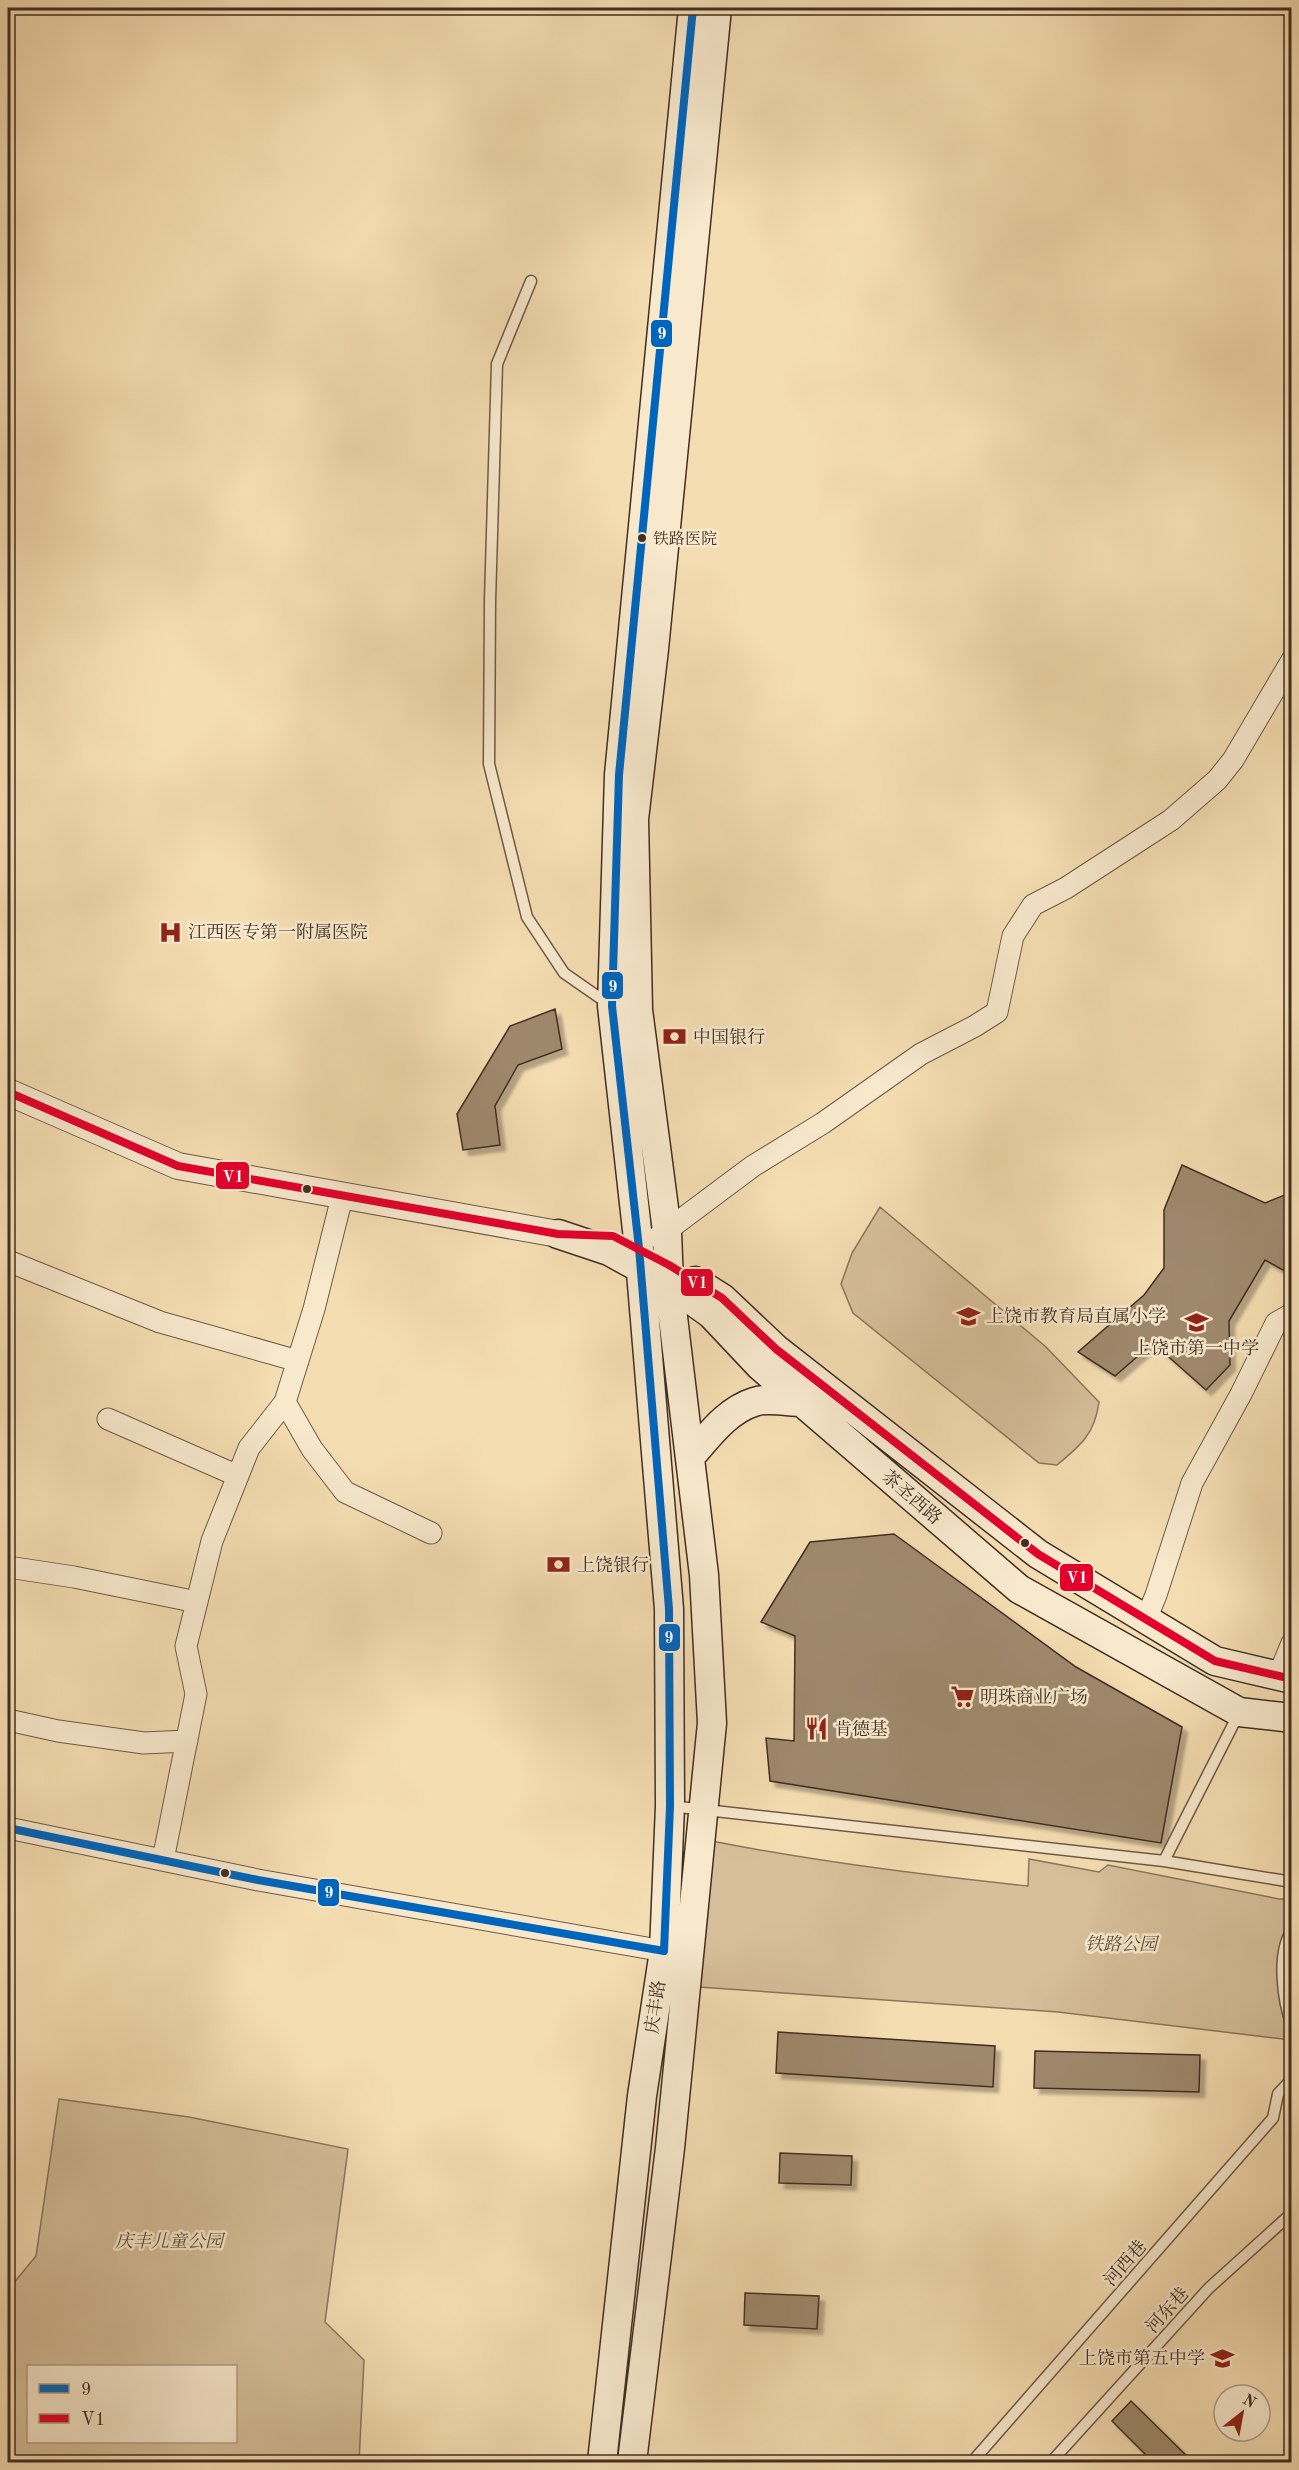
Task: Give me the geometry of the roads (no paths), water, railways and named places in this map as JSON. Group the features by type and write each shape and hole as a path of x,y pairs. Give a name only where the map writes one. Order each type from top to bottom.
{"main road":[{"name":"庆丰路","path":"602,2463 642,2096 664,1951 670,1806 669,1609 639,1258 612,1006 619,775 693,8"},
{"path":"632,2463 670,2148 712,1723 704,1575 669,1275 666,1231 638,1010 634,819 660,590 717,8"},
{"name":"茶圣西路","path":"558,1234 613,1236 639,1258 669,1275 722,1298 776,1349 1038,1554 1215,1661 1285,1678"},
{"name":"茶圣西路","path":"669,1275 711,1314 760,1366 1018,1589 1239,1713 1292,1718"},
{"path":"690,1457 728,1415 756,1401 802,1402"}],"street":[{"path":"639,1258 666,1231 753,1166 823,1123 921,1054 997,1012 1013,936 1033,905 1065,888 1171,820 1204,792 1233,760 1292,660"},
{"name":"茶圣西路","path":"8,1092 178,1166 558,1234"},
{"path":"163,1860 196,1694 186,1646 212,1541 249,1448 285,1402 314,1309 342,1197"},
{"path":"8,1262 160,1322 298,1360"},
{"path":"1146,1619 1192,1483 1241,1394 1276,1323 1292,1314"},
{"path":"285,1402 312,1449 345,1492 431,1533"},
{"path":"108,1419 238,1476"},
{"path":"8,1567 74,1577 197,1602"},
{"path":"1285,1678 1292,1643"},
{"path":"8,1719 58,1731 144,1743 187,1741"},
{"path":"8,1828 258,1880 664,1951"}],"lane":[{"path":"531,281 497,364 490,601 489,764 527,916 564,973 612,1006"},
{"path":"1164,1861 1239,1713"},
{"path":"670,1806 1164,1861 1292,1882"},
{"path":"1292,1930 1287,1937 1282,1972 1287,2011 1292,2026"},
{"name":"河西巷","path":"972,2463 1273,2118 1278,2094 1292,2079"},
{"name":"河东巷","path":"1051,2463 1209,2288 1292,2213"}],"place":[{"name":"铁路医院","path":"642,538"},
{"name":"江西医专第一附属医院","path":"170,932"},
{"name":"中国银行","path":"675,1037"},
{"name":"上饶市教育局直属小学","path":"968,1316"},
{"name":"上饶市第一中学","path":"1196,1322"},
{"name":"上饶银行","path":"559,1565"},
{"name":"明珠商业广场","path":"962,1697"},
{"name":"肯德基","path":"816,1729"},
{"name":"上饶市第五中学","path":"1223,2358"}],"park label":[{"name":"铁路公园","path":"1121,1944"},
{"name":"庆丰儿童公园","path":"169,2241"}]}
